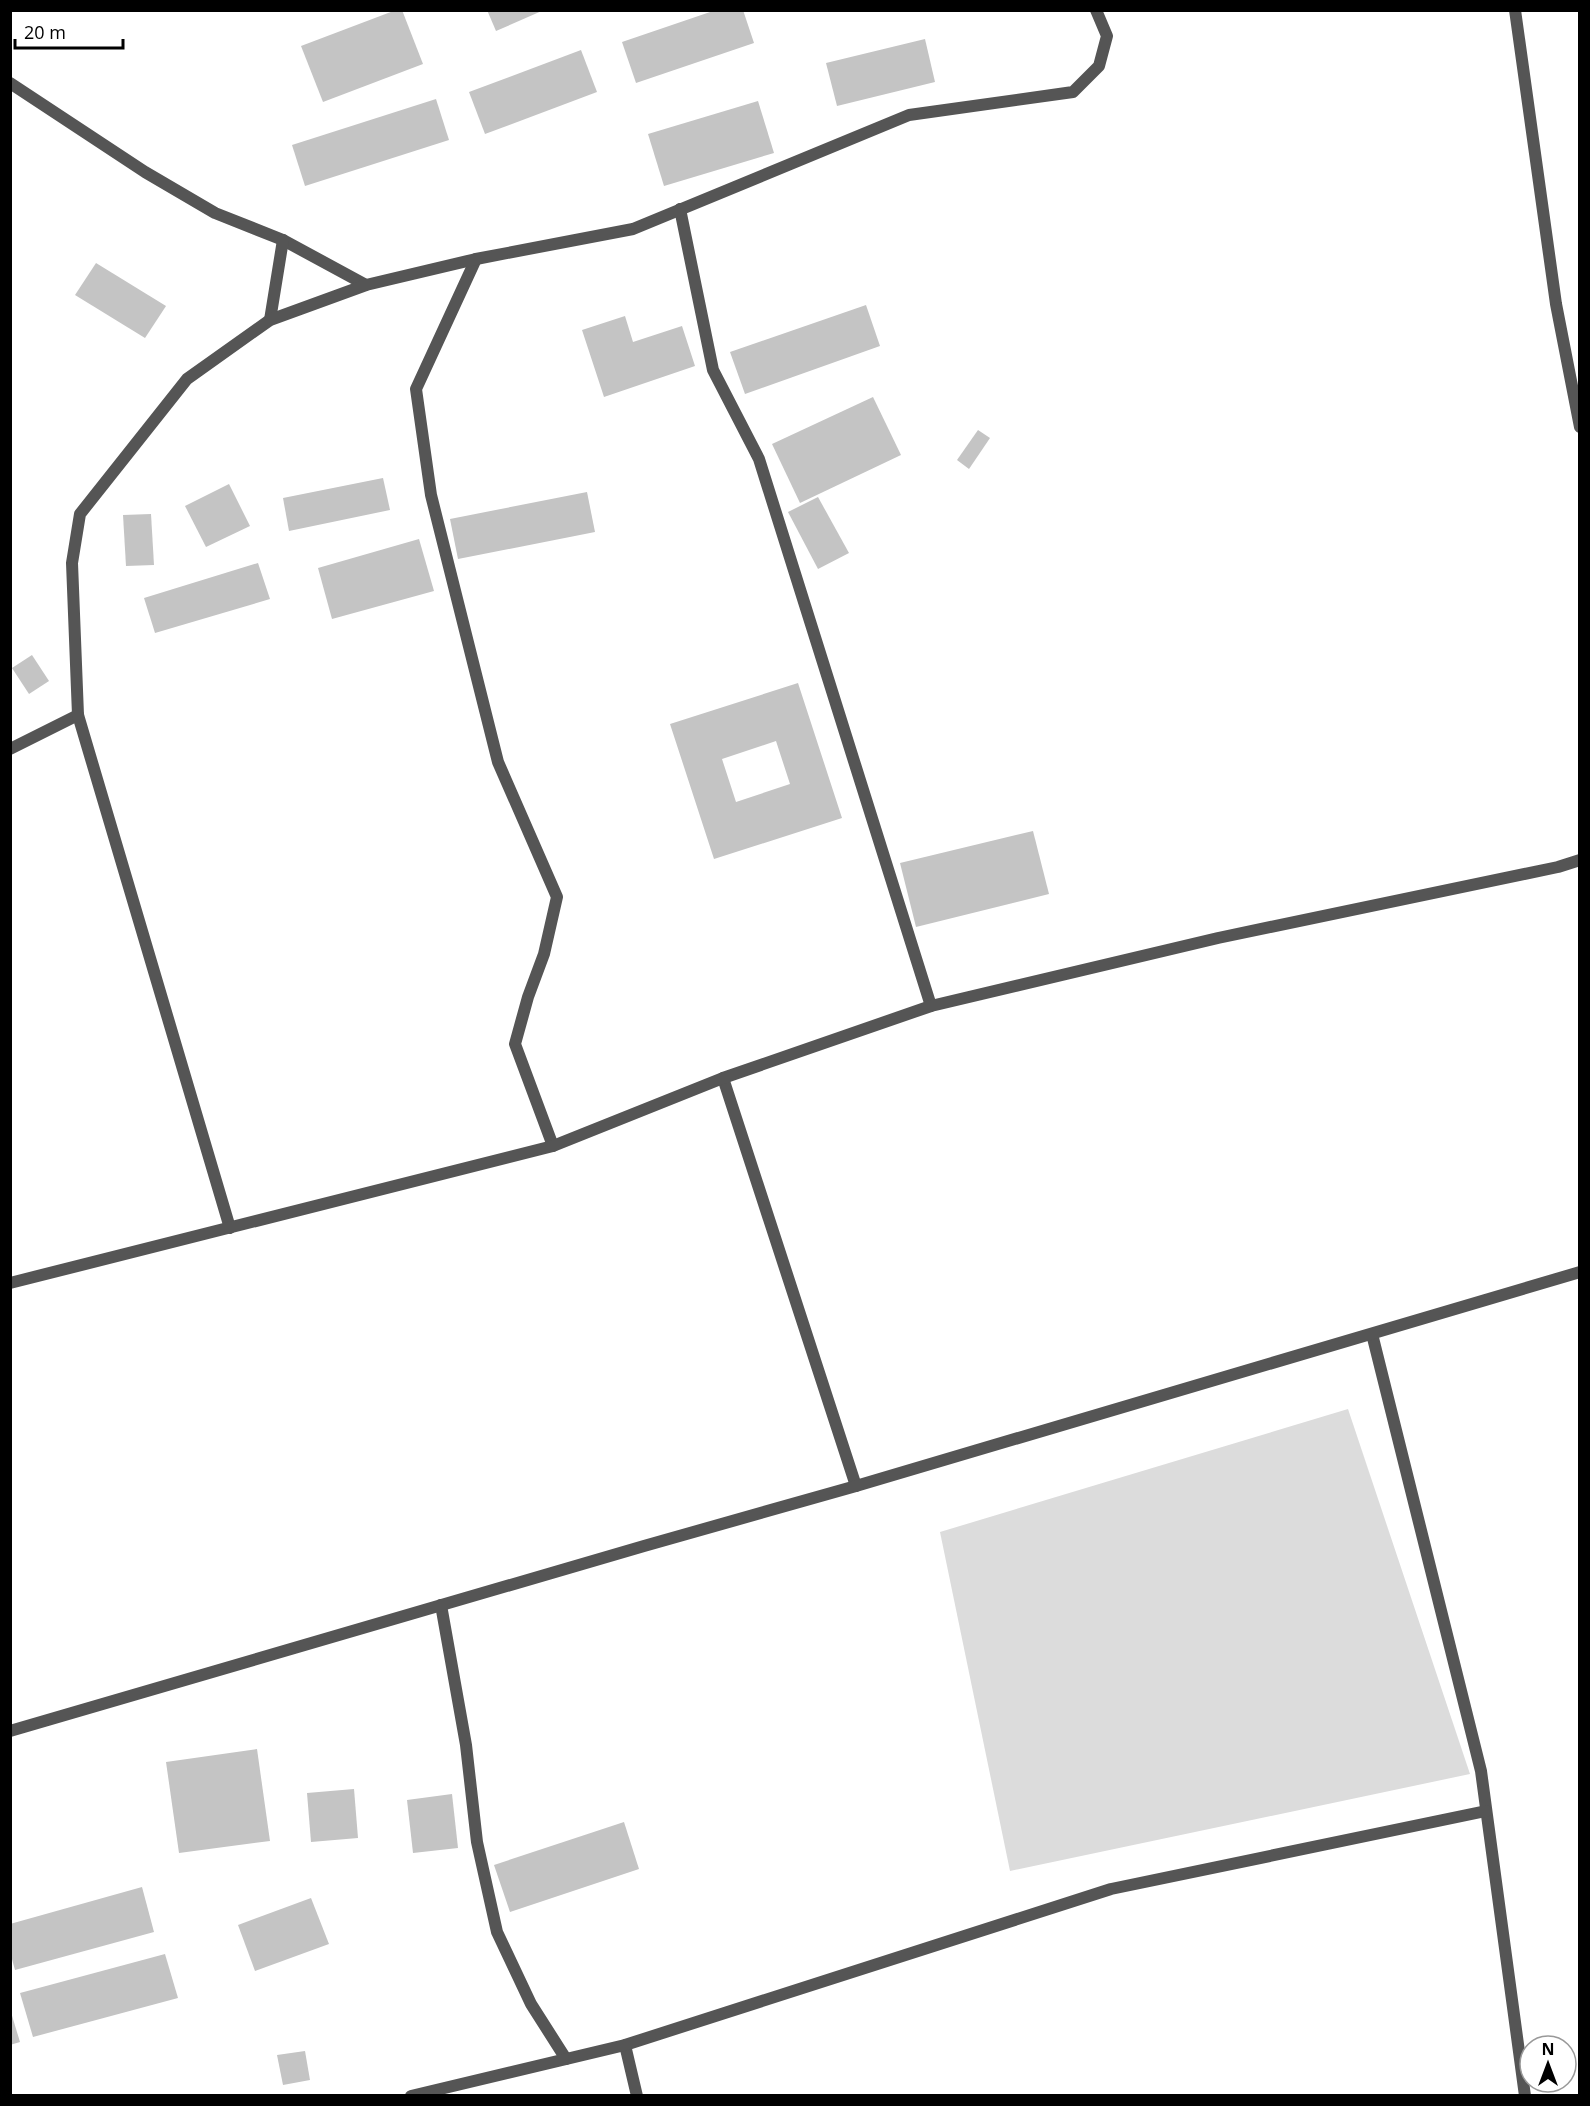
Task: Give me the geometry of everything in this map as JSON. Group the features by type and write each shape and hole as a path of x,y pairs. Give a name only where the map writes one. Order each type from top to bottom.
{"street":[{"path":"230,1228 78,715 72,563 80,514 187,379 270,320 366,285 476,259 633,229 909,115 1073,92 1099,66 1107,36 1096,10"},
{"path":"1515,10 1556,304 1578,420"},
{"path":"10,83 146,172 215,213 283,240 366,285"},
{"path":"680,209 713,370 759,459 931,1006"},
{"path":"270,320 283,240"},
{"path":"476,259 417,389 431,495 498,762 557,897 544,954 528,997 515,1044 553,1146"},
{"path":"10,749 78,715"},
{"path":"10,1283 553,1146 723,1078 931,1006 1218,938 1558,867 1580,860"},
{"path":"723,1078 856,1486"},
{"path":"10,1731 856,1486 1580,1272"},
{"path":"1372,1334 1482,1771 1525,2096"},
{"path":"441,1605 466,1745 477,1842 497,1932 531,2004 566,2059"},
{"path":"411,2096 624,2045 1111,1889 1486,1811"},
{"path":"624,2045 637,2096"}],"shaded area":[{"path":"1348,1409 1470,1774 1010,1871 940,1532"}],"building":[{"path":"396,10 402,10 423,64 323,102 301,46"},
{"path":"487,10 544,10 496,31"},
{"path":"716,10 743,10 754,43 636,83 622,42"},
{"path":"925,39 935,82 837,106 826,63"},
{"path":"581,50 597,92 485,134 469,92"},
{"path":"436,99 449,140 305,186 292,145"},
{"path":"758,101 774,153 664,186 648,134"},
{"path":"96,263 166,306 145,338 75,295"},
{"path":"866,305 880,346 745,394 730,352"},
{"path":"625,316 633,342 682,326 695,366 604,397 582,330"},
{"path":"873,397 901,455 800,503 772,444"},
{"path":"978,430 990,438 969,469 957,460"},
{"path":"383,478 390,510 289,531 283,498"},
{"path":"229,484 250,526 206,547 185,506"},
{"path":"587,492 595,532 458,559 450,519"},
{"path":"818,497 849,553 818,569 788,512"},
{"path":"151,514 154,565 126,566 123,515"},
{"path":"419,539 434,591 332,619 318,568"},
{"path":"258,563 270,599 155,633 144,598"},
{"path":"32,655 49,681 29,694 12,668"},
{"path":"798,683 842,818 714,859 670,724","holes":["776,741 790,784 736,802 722,759"]},
{"path":"1033,831 1049,894 916,927 900,863"},
{"path":"257,1749 270,1841 179,1853 166,1762"},
{"path":"354,1789 358,1838 311,1842 307,1793"},
{"path":"452,1794 458,1848 413,1853 407,1800"},
{"path":"624,1822 639,1869 510,1912 494,1865"},
{"path":"142,1887 154,1932 15,1970 10,1952 10,1924"},
{"path":"311,1898 329,1944 255,1971 238,1925"},
{"path":"165,1954 178,1998 33,2037 20,1993"},
{"path":"10,2009 20,2042 10,2045"},
{"path":"305,2051 310,2080 283,2085 277,2055"}]}
